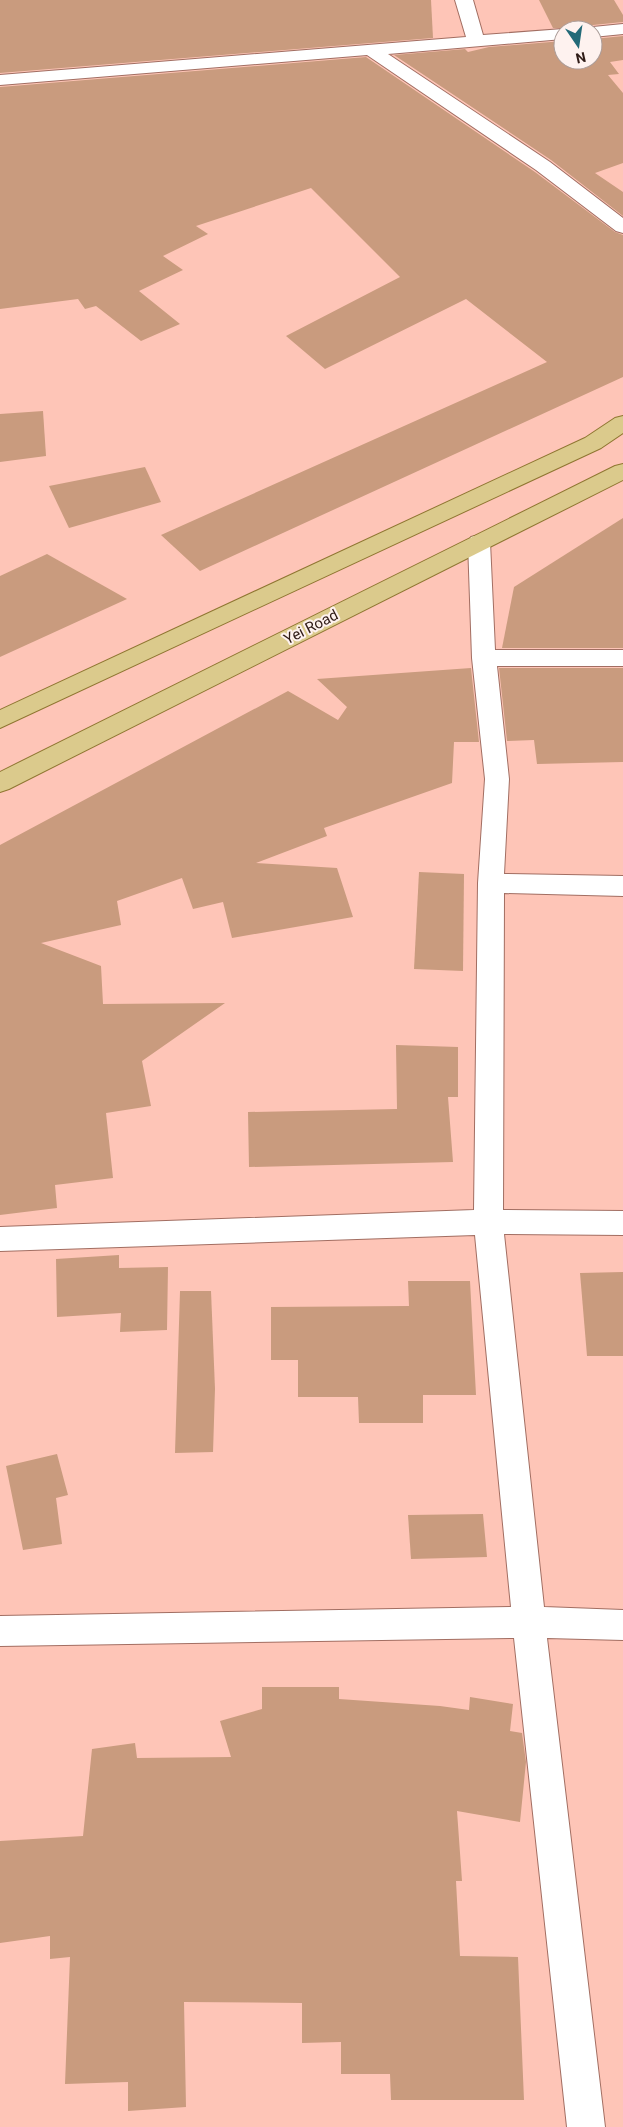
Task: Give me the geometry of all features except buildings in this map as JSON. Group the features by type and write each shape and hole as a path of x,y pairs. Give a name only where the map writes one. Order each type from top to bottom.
{"main road":[{"path":"0,720 593,443 623,423"},
{"name":"Yei Road","path":"0,783 623,471"}],"street":[{"path":"464,0 476,40"},
{"path":"603,31 623,29"},
{"path":"0,80 553,35"},
{"path":"372,50 534,161 623,227"},
{"path":"479,542 484,658 496,779 491,883 488,1222 529,1622 586,2127"},
{"path":"484,658 623,658"},
{"path":"491,883 623,886"},
{"path":"0,1239 488,1222 623,1223"},
{"path":"0,1631 529,1622 623,1624"}]}
